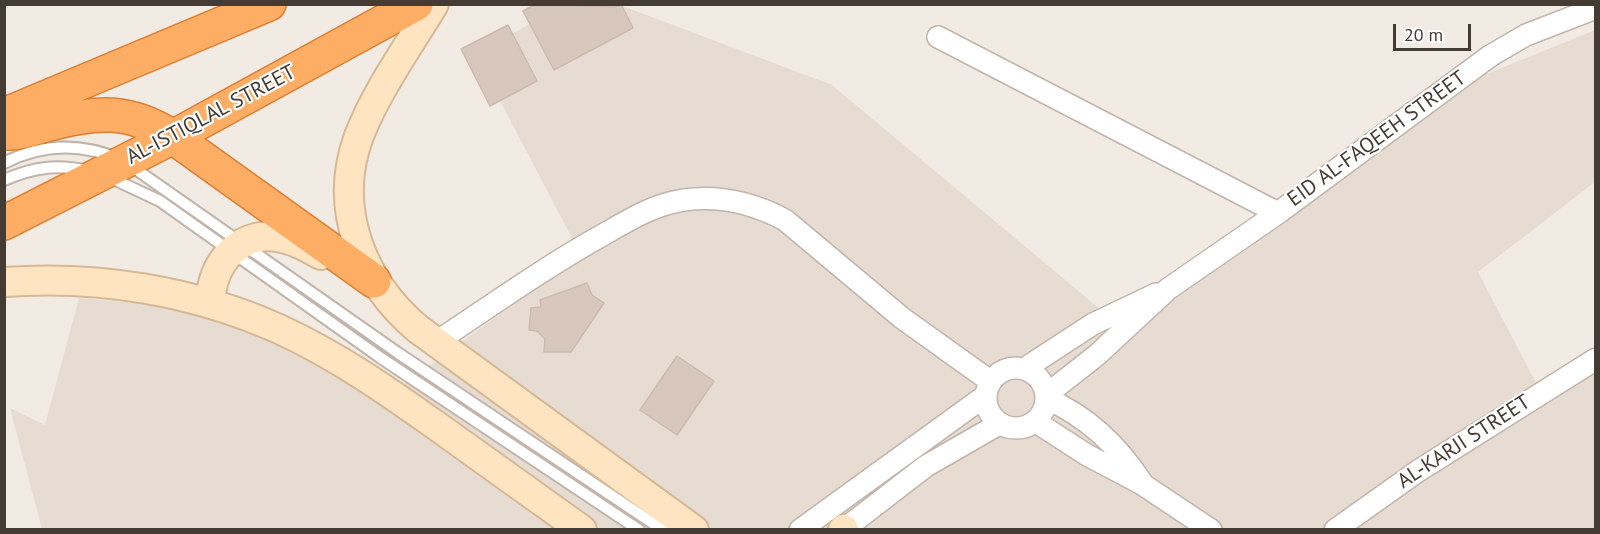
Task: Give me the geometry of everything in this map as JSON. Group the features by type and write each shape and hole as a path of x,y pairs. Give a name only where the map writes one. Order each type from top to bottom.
{"highway":[{"path":"4,115 269,4"},
{"name":"AL-ISTIQLAL STREET","path":"4,223 173,137 416,4"},
{"path":"4,133 26,131 72,118 104,114 138,119 173,137 374,280"}],"main road":[{"path":"434,4 371,111 359,137 351,165 350,217 356,240 374,280 401,315 435,343 694,530"},
{"path":"211,304 212,279 225,256 237,247 260,237 286,238 374,280"},
{"path":"4,282 62,280 174,294 211,304 279,329 343,363 582,530"}],"street":[{"name":"EID AL-FAQEEH STREET","path":"1046,396 1097,355 1168,289 1278,213 1491,56 1526,35 1596,8"},
{"path":"938,37 1278,213"},
{"path":"435,343 571,252 641,214 682,200 725,199 766,210 785,220 988,388"},
{"name":"EID AL-FAQEEH STREET","path":"1024,369 1093,324 1168,289"},
{"name":"AL-KARJI STREET","path":"1335,530 1418,471 1596,358"},
{"path":"800,530 867,483 988,388 1004,370 1024,369 1039,378 1046,396 1042,414 1036,422 1018,429 999,424 987,410 988,388"},
{"path":"1046,396 1101,432 1117,448 1142,484"},
{"path":"1036,422 1087,455 1142,484 1211,530"},
{"path":"843,529 926,466 999,424"},
{"path":"867,483 883,500"}],"lane":[{"path":"4,163 31,151 67,147 107,154 111,167 152,197 237,247 390,364 639,530"},
{"path":"4,180 25,171 50,166 111,167 237,247 663,530"}],"shaded area":[{"path":"562,5 620,5 832,85 1119,325 1462,84 1595,30 1595,182 1478,272 1547,404 1595,373 1595,529 42,529 10,408 45,425 79,298 206,309 397,389 581,255 476,55"}],"building":[{"path":"536,4 615,7 621,4 633,28 554,70 523,11"},
{"path":"508,25 537,81 490,106 461,49"},
{"path":"587,283 592,295 604,303 571,352 544,352 545,339 537,331 529,330 531,308 541,307 540,300"},
{"path":"677,356 714,381 677,435 640,410"}]}
